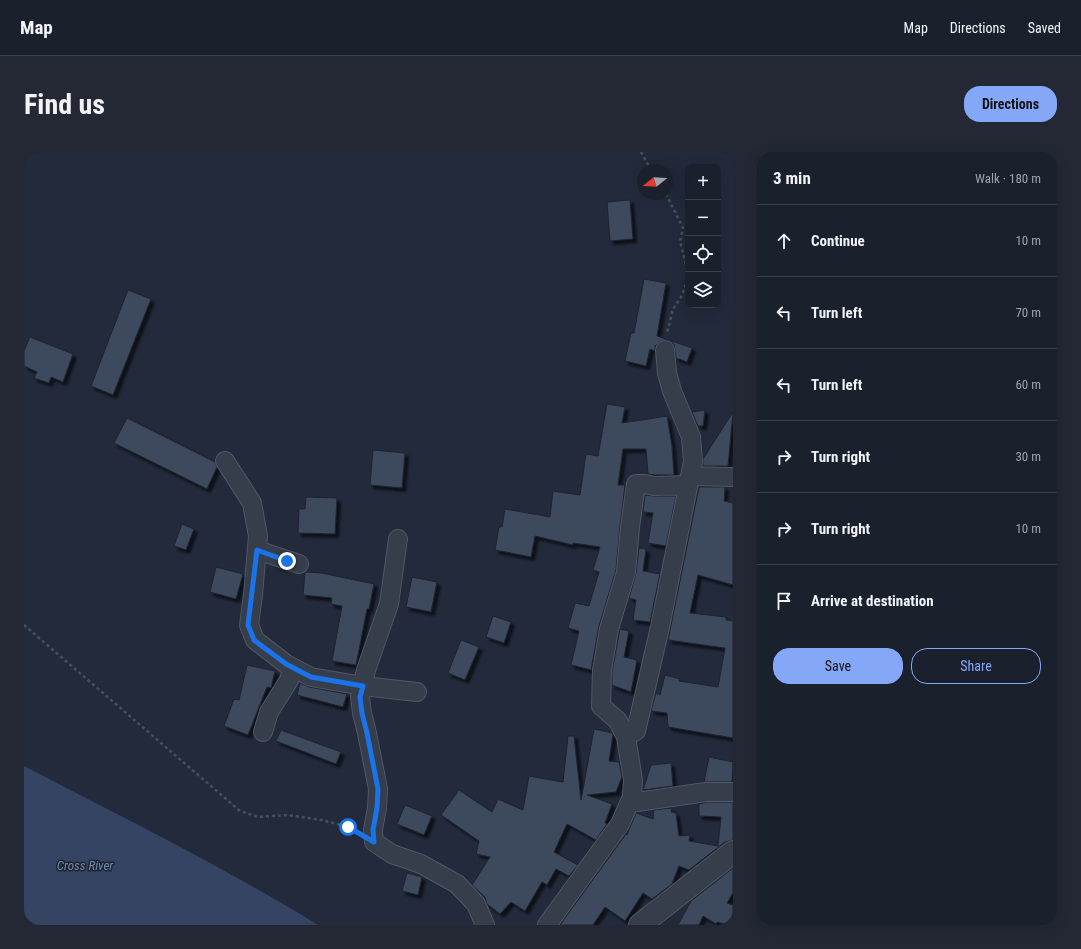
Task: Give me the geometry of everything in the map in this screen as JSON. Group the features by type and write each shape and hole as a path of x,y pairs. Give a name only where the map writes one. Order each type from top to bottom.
{"street":[{"path":"547,925 620,824 632,797 633,780 626,737 618,721 601,706 602,670 609,629 626,572 636,484 654,486 688,485 693,462 691,437 672,392 667,373 665,350"},
{"path":"225,461 252,503 258,536 248,625 254,640 286,664 311,677 363,686 417,692"},
{"path":"690,476 733,477"},
{"path":"626,737 636,731 660,627 690,476"},
{"path":"398,539 389,604 366,670 360,697 378,789 377,808 373,830 374,842 392,854 422,864 457,884 476,904 485,925"},
{"path":"257,550 299,564"},
{"path":"262,732 269,712 289,680 294,668"},
{"path":"630,803 706,792 733,792"},
{"path":"640,925 733,852"}],"path":[{"path":"641,152 648,164"},
{"path":"665,350 668,325 673,309 681,298 687,282 687,269 680,241 684,228 670,200"},
{"path":"24,625 240,811 258,817 288,815 322,820 348,827 374,842"}],"water":[{"name":"Cross River","path":"24,766 210,863 318,925 24,925"}],"building":[{"path":"630,200 633,239 610,241 607,202"},
{"path":"644,279 666,283 657,336 669,340 659,342 655,346 655,351 650,349 646,366 625,361 631,333 634,333"},
{"path":"128,290 151,299 113,395 91,386"},
{"path":"30,337 73,354 63,382 51,377 49,383 34,378 37,372 24,366 24,351"},
{"path":"669,340 692,348 687,362 676,358 674,344"},
{"path":"607,404 625,407 622,423 667,416 672,446 674,475 648,474 646,449 623,449 618,485 625,485 616,570 599,626 591,670 571,665 579,631 568,628 575,603 589,606 599,572 593,570 600,547 573,543 573,545 535,536 531,557 495,550 499,527 502,527 505,509 550,517 553,491 580,495 586,454 598,456"},
{"path":"705,410 703,426 698,426 692,412"},
{"path":"733,412 728,466 703,466 703,459"},
{"path":"127,418 215,462 217,467 207,489 114,443"},
{"path":"373,450 405,453 402,488 370,485"},
{"path":"699,487 725,487 724,501 733,503 733,585 698,575 690,613 726,617 726,620 733,621 733,738 668,727 667,713 651,711 656,693 660,695 665,675 680,679 679,681 718,687 725,648 668,640"},
{"path":"645,495 676,496 666,546 648,543 653,513 643,512"},
{"path":"306,497 337,498 335,534 298,533 299,509 305,509"},
{"path":"182,524 194,529 186,550 174,546"},
{"path":"639,548 646,549 643,571 660,574 650,622 633,620 636,600 629,598 636,573"},
{"path":"216,567 243,574 236,599 210,592"},
{"path":"305,572 322,573 374,584 369,609 367,609 356,665 332,661 342,606 331,604 332,598 303,595"},
{"path":"412,577 437,582 431,612 406,607"},
{"path":"493,616 511,622 504,643 486,637"},
{"path":"620,629 629,631 624,657 637,660 631,692 612,685 612,671"},
{"path":"461,640 479,647 465,680 448,673"},
{"path":"247,665 275,671 271,688 267,687 248,735 224,726 234,699 239,700"},
{"path":"300,683 309,687 347,694 343,707 297,695"},
{"path":"594,729 612,733 613,735 609,761 619,762 622,777 616,792 587,795 612,804 605,823 607,824 596,840 567,824 554,852 578,865 569,876 556,869 547,885 542,882 525,911 511,902 500,914 487,904 485,897 472,885 490,857 476,854 479,841 441,815 459,790 492,812 498,799 523,810 529,776 563,782 568,736 574,736 581,800"},
{"path":"281,730 341,752 336,764 276,741"},
{"path":"709,757 733,762 732,782 704,782"},
{"path":"671,763 673,786 643,790 651,765"},
{"path":"707,802 733,802 733,840 725,842 689,870 679,866 672,884 652,899 643,893 625,921 605,907 593,925 560,925 626,834 627,835 636,813 653,819 654,810 672,808 671,812 676,813 679,836 690,835 689,841 718,846 721,817 699,816 699,804"},
{"path":"405,805 432,816 424,835 397,824"},
{"path":"733,868 733,893 727,903 733,905 733,925 717,922 716,924 703,916 699,925 678,925 691,901"},
{"path":"407,873 422,877 418,895 402,891"}],"route":[{"path":"287,561 257,550 253,595 248,625 254,640 286,664 311,677 363,686 360,697 362,713 378,789 377,808 373,830 374,842 348,827"}]}
